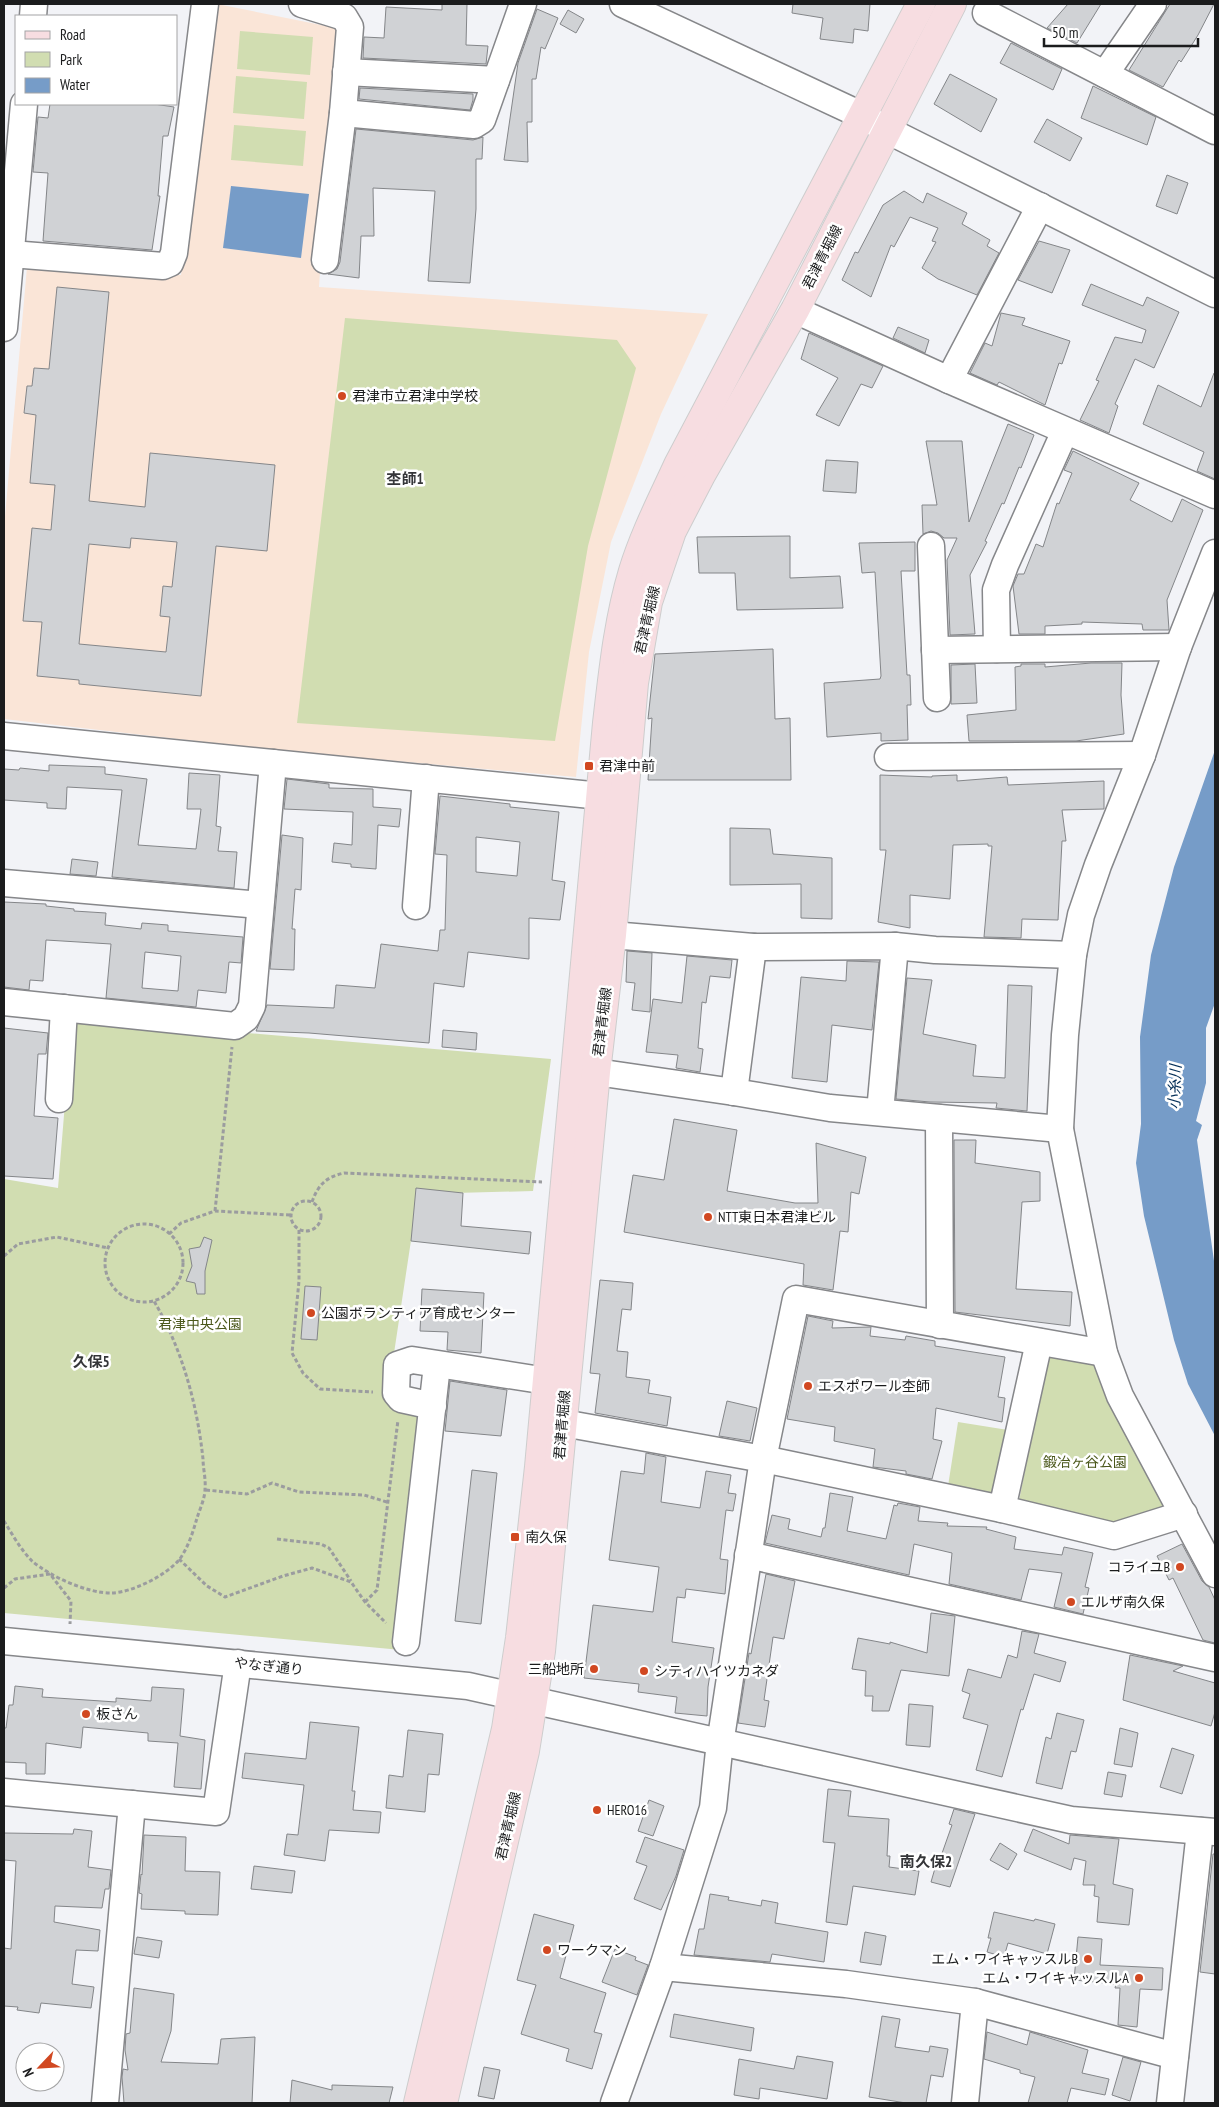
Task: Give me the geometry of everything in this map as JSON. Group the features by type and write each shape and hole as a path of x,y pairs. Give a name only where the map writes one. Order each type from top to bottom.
{"main road":[{"name":"君津青堀線","path":"443,2103 525,1751 521,1628 566,1184 613,670 622,615 633,570 678,465 921,4"},
{"name":"君津青堀線","path":"418,2103 506,1729 522,1698 541,1651 596,1072 612,935 634,683 648,602 672,531 701,475 795,310 952,4"}],"street":[{"path":"10,254 163,266 170,263 174,253 204,4"},
{"path":"302,4 344,17 350,27 343,113 325,260"},
{"path":"343,113 474,125 482,120 523,4"},
{"path":"624,4 861,115 887,130 1215,294"},
{"path":"1105,74 1153,4"},
{"path":"986,13 1215,131"},
{"path":"346,72 496,80"},
{"path":"4,328 24,105"},
{"path":"949,380 1040,206"},
{"path":"795,310 949,380 1215,495"},
{"path":"997,649 996,590 1005,565 1065,431"},
{"path":"931,546 937,698"},
{"path":"1215,554 1178,646 1142,755 1098,866 1081,915 1073,955 1064,1034 1060,1129 1104,1353 1120,1396 1215,1574"},
{"path":"935,650 1178,646"},
{"path":"4,736 601,796"},
{"path":"888,757 1142,755"},
{"path":"4,1002 235,1026 246,1018 252,1006 273,763"},
{"path":"416,906 426,778"},
{"path":"4,883 260,905"},
{"path":"612,935 753,947 895,946 935,950 1073,955"},
{"path":"880,1112 895,946"},
{"path":"734,1092 753,947"},
{"path":"59,1099 64,1008"},
{"path":"596,1072 830,1108 1060,1129"},
{"path":"939,1118 940,1325"},
{"path":"614,2103 663,1968 713,1808 763,1459 796,1299 1104,1353"},
{"path":"1002,1509 1039,1342"},
{"path":"433,1406 401,1399 396,1394 397,1365 412,1360 547,1381"},
{"path":"397,1634 433,1406 437,1365"},
{"path":"563,1423 763,1459 1002,1509 1114,1536 1184,1514"},
{"path":"748,1555 1215,1658"},
{"name":"やなぎ通り","path":"4,1641 468,1686 1071,1820 1207,1832"},
{"path":"4,1792 216,1812 238,1663"},
{"path":"105,2103 132,1804"},
{"path":"1170,2103 1207,1832"},
{"path":"663,1968 846,1984 975,2002 1175,2056"},
{"path":"965,2103 975,2002"}],"path":[{"path":"215,1211 235,1026"},
{"path":"312,1202 316,1188 325,1180 344,1173 566,1184"},
{"path":"306,1200 318,1206 321,1214 320,1222 308,1232 299,1230 293,1224 290,1215 295,1205 306,1200"},
{"path":"170,1234 181,1223 215,1211 290,1215"},
{"path":"149,1224 170,1234 180,1248 183,1260 182,1272 174,1288 165,1296 154,1300 133,1300 115,1289 106,1270 108,1248 121,1231 135,1225 149,1224"},
{"path":"299,1230 299,1281 292,1353 303,1372 320,1389 374,1392 378,1400"},
{"path":"4,1256 18,1244 57,1237 108,1248"},
{"path":"4,1521 13,1537 32,1560 50,1574 78,1587 112,1593 139,1586 165,1572 179,1559 193,1533 206,1490 200,1433 186,1374 174,1338 154,1300"},
{"path":"365,1602 377,1590 398,1419 396,1414"},
{"path":"206,1490 247,1494 272,1483 299,1492 364,1495 387,1502"},
{"path":"277,1540 321,1544 329,1548 365,1602 397,1634"},
{"path":"179,1559 207,1586 225,1597 283,1576 312,1568 351,1582"},
{"path":"4,1588 15,1579 50,1574"},
{"path":"50,1574 71,1601 68,1647"}],"shaded area":[{"name":"君津市立君津中学校","path":"217,4 336,28 319,287 708,314 661,414 611,542 589,652 576,777 283,751 4,719 4,528 27,267 181,275"}],"green space":[{"path":"240,31 313,37 310,75 237,69"},
{"path":"236,76 307,82 304,119 233,113"},
{"path":"234,125 306,131 303,166 231,160"},
{"path":"345,318 617,340 636,368 588,546 555,741 297,723"},
{"name":"君津中央公園","path":"72,1018 551,1059 533,1191 418,1194 388,1393 439,1415 412,1651 4,1613 4,1179 58,1188"},
{"name":"鍛冶ヶ谷公園","path":"1048,1353 1092,1359 1171,1502 1165,1513 1119,1528 1019,1501"},
{"path":"958,1422 1008,1430 997,1488 990,1494 948,1486"}],"water":[{"path":"231,186 309,194 301,258 223,248"},
{"name":"小糸川","path":"1215,750 1215,1003 1206,1028 1206,1083 1196,1121 1202,1125 1197,1140 1215,1268 1215,1436 1188,1384 1174,1340 1144,1216 1136,1163 1141,1124 1140,1037 1151,955 1174,867"}],"building":[{"path":"442,4 467,4 466,45 488,46 486,64 363,58 364,37 384,38 386,7 442,10"},
{"path":"793,4 870,4 868,31 854,29 853,43 820,39 823,18 792,13"},
{"path":"1068,4 1101,4 1077,43 1047,28"},
{"path":"1170,4 1214,4 1198,35 1181,62 1179,60 1163,87 1129,70"},
{"path":"537,9 558,18 545,49 541,47 536,79 532,79 532,122 527,122 528,162 504,160 518,63"},
{"path":"568,10 584,19 576,33 560,24"},
{"path":"1011,43 1062,69 1053,90 1000,63"},
{"path":"950,74 997,99 981,132 934,104"},
{"path":"1093,86 1156,117 1147,145 1081,118"},
{"path":"360,88 473,94 473,100 470,110 359,99"},
{"path":"50,105 161,105 174,107 168,136 163,136 158,196 160,196 152,250 43,241 48,173 33,172 38,117 48,118"},
{"path":"1047,119 1082,138 1070,161 1034,142"},
{"path":"356,129 473,140 483,137 482,159 476,159 476,209 470,283 428,281 435,191 373,188 374,236 361,236 359,278 328,274 337,269 340,262"},
{"path":"1167,175 1188,183 1177,214 1156,206"},
{"path":"904,191 923,203 927,193 967,213 962,224 990,240 987,246 999,253 977,295 938,279 922,268 936,242 932,241 938,228 910,217 894,247 891,245 871,297 842,280 855,252 858,253 883,205"},
{"path":"1039,241 1070,250 1052,293 1018,280"},
{"path":"1091,284 1143,306 1147,297 1179,312 1154,368 1135,359 1115,404 1118,406 1109,433 1080,420 1099,381 1096,380 1115,337 1142,343 1146,330 1082,305"},
{"path":"57,287 109,292 89,501 145,507 150,453 275,465 267,551 216,546 201,696 79,684 79,680 37,676 42,622 23,621 32,528 51,530 55,485 30,483 36,415 24,413 27,386 32,386 34,368 49,369","holes":["131,538 177,542 172,587 163,586 160,616 170,617 166,652 79,644 89,544 130,548"]},
{"path":"1001,313 1025,318 1022,325 1070,341 1062,364 1059,363 1045,405 999,382 997,385 970,373 985,343 992,346"},
{"path":"898,327 929,340 925,353 893,338"},
{"path":"809,333 883,366 872,388 861,384 839,426 816,415 838,378 801,359"},
{"path":"1214,373 1215,479 1197,471 1204,452 1143,424 1158,385 1201,407"},
{"path":"1008,424 1034,435 1021,468 1019,467 1004,504 1002,503 985,541 987,542 970,575 975,634 950,635 947,560 957,538 944,538 938,533 931,531 923,534 922,505 937,505 926,441 962,441 969,522"},
{"path":"1073,451 1139,483 1130,500 1172,522 1182,499 1203,510 1167,600 1169,630 1143,630 1142,624 1082,622 1082,624 1045,626 1045,634 1019,634 1013,586 1018,574 1024,574 1036,544 1043,547 1057,503 1059,504 1072,473 1064,470"},
{"path":"826,460 858,462 856,493 823,491"},
{"path":"790,536 790,578 840,576 843,608 737,610 735,573 699,573 697,537"},
{"path":"915,542 915,571 901,571 907,675 910,675 911,705 907,705 908,740 881,741 881,733 827,737 824,683 880,679 881,676 875,572 862,573 859,543"},
{"path":"773,649 775,719 790,718 791,780 648,780 652,718 648,719 655,654"},
{"path":"1091,663 1122,663 1121,695 1124,734 1076,741 969,741 967,715 1016,710 1015,667 1021,666 1021,664 1045,664 1045,667"},
{"path":"975,664 977,703 951,704 951,665"},
{"path":"49,765 105,767 105,774 147,779 138,845 196,849 201,809 187,809 189,773 220,775 216,826 221,827 218,851 237,852 234,888 112,877 122,790 67,787 66,809 47,808 47,803 4,800 4,769 19,770 20,768 49,771"},
{"path":"880,775 932,777 957,775 957,781 1007,777 1008,785 1104,781 1104,809 1062,810 1066,841 1062,841 1058,920 1022,919 1021,938 984,937 992,846 988,846 988,844 953,845 950,899 910,895 910,928 878,922 886,850 880,850"},
{"path":"287,779 329,784 329,788 373,789 373,807 401,809 399,827 378,825 376,869 351,867 351,864 332,862 334,843 352,845 353,812 284,809"},
{"path":"440,796 510,804 510,807 559,812 552,880 565,882 560,920 529,918 529,959 468,952 464,987 434,983 429,1043 309,1033 256,1031 267,1005 334,1008 336,985 375,988 381,944 438,951 440,930 445,930 447,855 435,854","holes":["476,837 520,842 517,876 476,872"]},
{"path":"730,828 770,829 773,854 832,858 832,919 801,918 801,884 730,885"},
{"path":"282,835 303,838 301,890 295,889 292,929 295,929 294,970 270,969"},
{"path":"72,859 98,862 96,876 70,874"},
{"path":"4,902 46,904 46,906 74,909 74,911 106,913 105,925 141,929 142,923 168,925 168,931 243,937 241,963 229,962 226,993 198,990 196,1007 106,998 111,944 46,940 43,981 30,980 29,990 4,987","holes":["145,952 181,956 178,991 142,988"]},
{"path":"627,951 652,953 650,1012 632,1010 635,983 626,982"},
{"path":"687,956 732,960 730,978 710,976 706,1003 702,1002 698,1048 703,1049 700,1072 676,1068 678,1055 646,1052 653,999 682,1003"},
{"path":"847,961 879,962 872,1030 832,1025 827,1082 792,1078 801,977 846,981"},
{"path":"907,978 932,980 923,1034 976,1045 973,1076 1005,1078 1008,985 1032,986 1027,1111 996,1108 997,1103 930,1102 896,1099"},
{"path":"4,1028 48,1033 46,1054 38,1054 34,1116 58,1118 53,1179 4,1176"},
{"path":"443,1030 477,1033 476,1050 442,1047"},
{"path":"674,1119 737,1130 727,1191 795,1203 818,1203 816,1143 866,1157 859,1194 851,1192 848,1232 840,1231 833,1290 803,1285 804,1264 624,1232 633,1175 664,1180"},
{"path":"954,1140 976,1140 975,1163 1040,1172 1040,1201 1022,1202 1016,1289 1072,1292 1070,1326 955,1312"},
{"path":"416,1188 463,1193 461,1226 531,1232 529,1254 411,1241"},
{"path":"204,1237 212,1240 205,1271 205,1294 197,1294 195,1283 186,1281 192,1266 189,1249 200,1247"},
{"path":"600,1280 633,1283 631,1310 622,1309 617,1351 628,1352 626,1377 650,1380 648,1393 671,1397 667,1426 595,1413 600,1374 590,1373"},
{"name":"公園ボランティア育成センター","path":"305,1286 321,1287 317,1340 301,1339"},
{"path":"422,1289 484,1293 481,1353 447,1350 448,1332 420,1331"},
{"path":"808,1316 833,1321 832,1328 871,1327 870,1336 905,1340 906,1336 935,1341 935,1346 1005,1357 998,1397 1005,1398 1002,1422 936,1408 933,1439 942,1441 932,1479 906,1474 906,1471 873,1467 875,1449 834,1441 835,1427 787,1419"},
{"path":"450,1381 507,1390 501,1436 445,1431"},
{"path":"727,1401 757,1408 750,1441 719,1436"},
{"path":"646,1453 666,1457 661,1502 700,1508 706,1471 731,1475 728,1493 736,1494 733,1511 726,1510 720,1559 728,1560 725,1594 686,1589 685,1598 677,1597 672,1642 714,1648 708,1687 707,1716 675,1713 677,1697 638,1692 639,1684 584,1678 593,1605 653,1612 659,1567 609,1560 621,1471 644,1474"},
{"path":"472,1470 497,1473 481,1624 455,1621"},
{"path":"830,1493 853,1497 847,1531 886,1539 894,1505 897,1506 898,1503 920,1507 918,1521 948,1523 947,1526 987,1527 986,1529 1016,1537 1014,1549 1062,1555 1064,1547 1093,1553 1085,1587 1089,1588 1083,1614 1054,1607 1062,1573 1029,1569 1021,1600 949,1584 952,1553 914,1544 909,1575 765,1543 772,1515 790,1519 788,1529 821,1537 823,1528 825,1528"},
{"path":"1182,1544 1202,1581 1209,1587 1215,1600 1215,1643 1203,1640 1173,1578 1169,1580 1157,1556"},
{"path":"766,1574 795,1581 784,1639 773,1637 764,1700 769,1701 765,1727 738,1723 749,1653 751,1654"},
{"path":"931,1613 955,1616 949,1676 901,1670 889,1711 872,1711 873,1696 865,1696 866,1671 852,1669 858,1638 890,1644 890,1642 927,1653"},
{"path":"1022,1631 1039,1634 1034,1653 1066,1662 1060,1682 1034,1674 1023,1710 1021,1709 1002,1777 976,1770 988,1725 963,1718 970,1694 962,1691 968,1669 1001,1678 1008,1655 1017,1658"},
{"path":"1130,1655 1183,1666 1173,1671 1215,1683 1215,1712 1211,1726 1123,1700"},
{"path":"15,1686 43,1689 42,1697 116,1702 116,1698 151,1701 152,1687 184,1689 180,1736 205,1740 201,1789 174,1787 178,1743 148,1741 148,1733 83,1727 81,1748 46,1743 45,1774 26,1774 26,1763 4,1762 4,1728 6,1728 9,1705 13,1705"},
{"path":"909,1704 933,1706 930,1747 906,1745"},
{"path":"1057,1713 1084,1720 1076,1752 1071,1751 1062,1789 1036,1783 1046,1737 1051,1739"},
{"path":"310,1722 359,1727 352,1791 355,1791 353,1810 381,1812 379,1833 329,1830 325,1861 284,1855 287,1834 298,1835 304,1785 242,1778 245,1753 306,1759"},
{"path":"1120,1728 1138,1733 1132,1767 1114,1764"},
{"path":"408,1730 443,1734 439,1775 428,1774 425,1812 386,1808 389,1775 403,1777"},
{"path":"1172,1748 1194,1755 1182,1794 1160,1787"},
{"path":"1108,1772 1126,1775 1122,1797 1104,1794"},
{"path":"828,1789 851,1791 848,1816 889,1819 887,1856 890,1856 889,1867 919,1871 915,1895 853,1886 847,1925 826,1922 835,1843 823,1842"},
{"path":"649,1800 664,1806 653,1836 638,1831"},
{"path":"954,1809 975,1814 950,1887 931,1882 938,1858 940,1859 952,1825 949,1824"},
{"path":"74,1829 92,1831 88,1867 111,1870 109,1889 105,1889 102,1908 55,1906 54,1922 100,1930 98,1951 76,1950 72,1984 94,1987 91,2008 41,2003 39,2013 17,2010 18,2007 4,2006 4,1948 11,1949 16,1861 4,1860 4,1833 73,1834"},
{"path":"1033,1829 1069,1844 1070,1835 1119,1839 1113,1884 1133,1889 1129,1925 1097,1922 1099,1897 1094,1896 1095,1885 1083,1885 1086,1861 1074,1858 1071,1870 1024,1851"},
{"path":"144,1835 186,1837 185,1871 220,1872 218,1915 185,1914 185,1911 141,1909 142,1894 139,1893"},
{"path":"645,1837 684,1850 676,1876 661,1910 634,1899 647,1866 636,1862"},
{"path":"1000,1843 1017,1854 1008,1870 990,1860"},
{"path":"1213,1854 1215,1854 1215,1974 1200,1972"},
{"path":"254,1866 295,1871 292,1893 251,1889"},
{"path":"710,1894 729,1897 728,1900 761,1906 762,1900 778,1903 775,1923 828,1932 824,1962 772,1954 770,1962 694,1955 699,1929 704,1929"},
{"path":"994,1912 1055,1924 1047,1954 1008,1943 1004,1957 987,1952 991,1938 988,1938"},
{"path":"534,1914 574,1925 560,1978 606,1993 594,2032 602,2034 592,2069 566,2061 569,2049 521,2034 536,1985 517,1980"},
{"path":"865,1932 886,1936 881,1965 860,1962"},
{"path":"137,1937 162,1941 159,1958 134,1954"},
{"path":"1078,1937 1102,1939 1100,1965 1163,1968 1162,1990 1140,1989 1137,2027 1118,2025 1120,1988 1115,1988 1116,1984 1074,1980"},
{"path":"615,1949 636,1957 635,1960 648,1965 637,1995 602,1982"},
{"path":"134,1988 174,1994 171,2031 161,2062 218,2064 221,2039 255,2037 252,2103 124,2103 122,2077 123,2069 128,2070 125,2050 126,2034 130,2033"},
{"path":"674,2014 754,2028 751,2051 670,2037"},
{"path":"882,2016 900,2019 895,2047 929,2052 930,2046 948,2049 943,2077 931,2075 926,2103 906,2103 869,2097"},
{"path":"987,2032 1027,2045 1030,2032 1088,2050 1082,2073 1109,2079 1105,2095 1071,2088 1067,2103 1028,2103 1035,2077 1020,2073 1020,2070 984,2059"},
{"path":"797,2056 833,2062 827,2099 760,2088 759,2099 734,2095 739,2059 794,2069"},
{"path":"1123,2057 1141,2062 1130,2101 1112,2095"},
{"path":"484,2067 500,2070 494,2099 478,2096"},
{"path":"292,2080 332,2090 332,2085 393,2087 389,2103 290,2103"}],"place":[{"name":"君津市立君津中学校","path":"342,396"},
{"name":"君津中前","path":"589,766"},
{"name":"NTT東日本君津ビル","path":"708,1217"},
{"name":"公園ボランティア育成センター","path":"311,1313"},
{"name":"エスポワール杢師","path":"808,1386"},
{"name":"南久保","path":"515,1537"},
{"name":"コライユB","path":"1180,1567"},
{"name":"エルザ南久保","path":"1071,1602"},
{"name":"三船地所","path":"594,1669"},
{"name":"シティハイツカネダ","path":"644,1671"},
{"name":"板さん","path":"86,1714"},
{"name":"HERO16","path":"597,1810"},
{"name":"ワークマン","path":"547,1950"},
{"name":"エム・ワイキャッスルB","path":"1088,1959"},
{"name":"エム・ワイキャッスルA","path":"1139,1978"}],"district":[{"name":"杢師1","path":"405,479"},
{"name":"久保5","path":"91,1362"},
{"name":"南久保2","path":"926,1862"}]}
